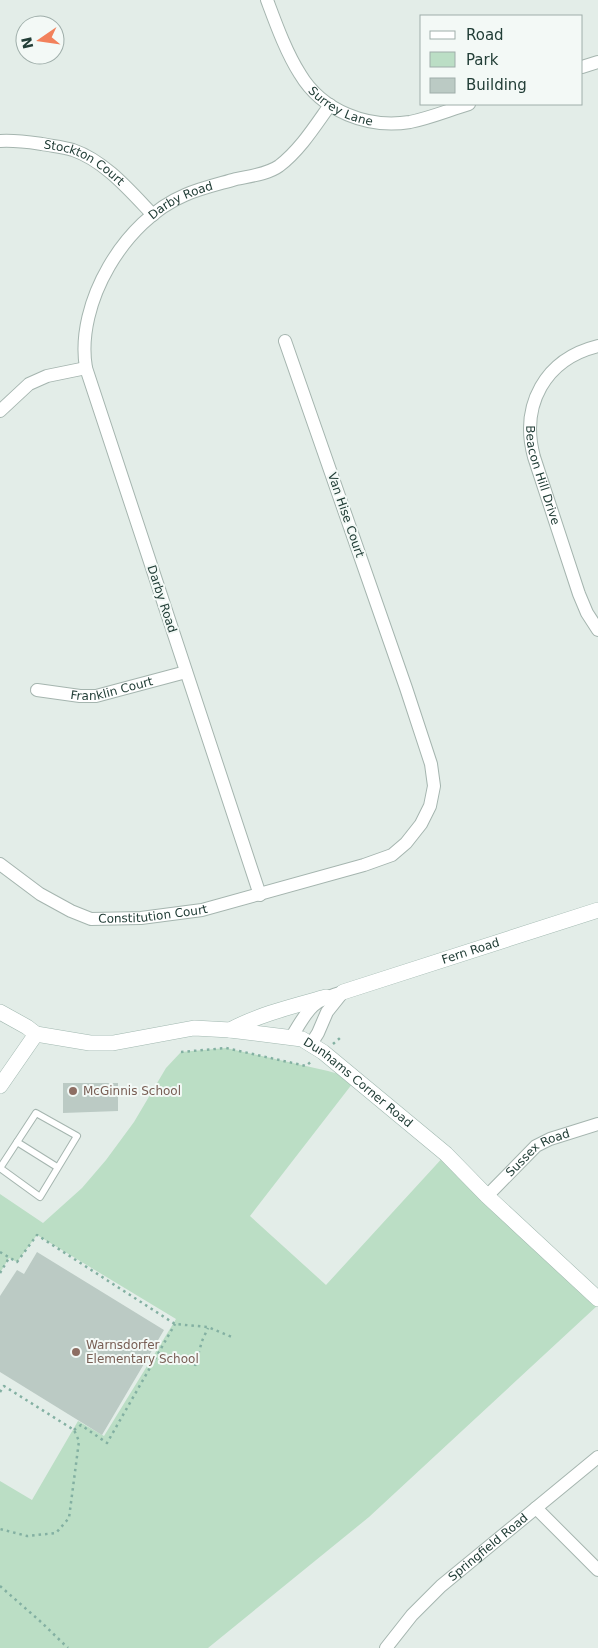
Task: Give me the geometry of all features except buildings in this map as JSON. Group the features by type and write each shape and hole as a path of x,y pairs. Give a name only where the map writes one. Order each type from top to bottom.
{"street":[{"name":"Surrey Lane","path":"267,0 299,74 315,93 342,112 364,120 392,124 420,120 465,105"},
{"path":"583,67 598,62"},
{"name":"Darby Road","path":"260,895 86,368 85,349 95,295 102,278 121,247 134,233 153,215 186,195 278,167 295,153 330,105"},
{"name":"Stockton Court","path":"0,142 15,140 52,146 73,150 92,159 120,181 153,215"},
{"name":"Van Hise Court","path":"260,895 392,855 406,843 421,824 430,806 434,786 431,764 406,688 285,341"},
{"name":"Beacon Hill Drive","path":"598,346 573,355 559,365 547,378 534,401 529,426 534,457 579,594 587,613 598,630"},
{"path":"0,411 29,384 47,376 86,368"},
{"name":"Franklin Court","path":"37,690 80,696 96,696 186,672"},
{"name":"Constitution Court","path":"0,864 40,894 71,911 91,918 141,918 202,910 260,895"},
{"name":"Fern Road","path":"291,1038 308,1009 326,997 598,910"},
{"path":"311,1044 327,1012 343,992"},
{"path":"230,1030 270,1014 326,997"},
{"name":"Dunhams Corner Road","path":"0,1012 36,1034 90,1043 114,1042 194,1028 230,1030 302,1039 323,1052 446,1154 487,1196 598,1299"},
{"path":"0,1086 36,1034"},
{"name":"Sussex Road","path":"487,1196 536,1146 550,1139 598,1124"},
{"name":"Springfield Road","path":"386,1648 412,1615 441,1586 598,1457"},
{"path":"536,1508 598,1570"}],"lane":[{"path":"36,1113 77,1136 57,1167 40,1196 0,1168 36,1113"},
{"path":"17,1142 57,1167"}],"path":[{"path":"181,1052 226,1048 306,1066"},
{"path":"0,1252 17,1262 37,1235 175,1324 208,1327 232,1337"},
{"path":"0,1273 9,1258"},
{"path":"74,1430 81,1425 107,1443 175,1324"},
{"path":"195,1366 208,1327"},
{"path":"0,1392 4,1386 74,1430 79,1441 69,1518 56,1533 28,1536 0,1529"},
{"path":"0,1586 68,1648"}],"green space":[{"path":"226,1048 356,1079 250,1216 326,1285 446,1154 598,1305 369,1517 208,1648 0,1648 0,1481 32,1500 78,1421 104,1436 176,1319 37,1235 17,1262 9,1258 0,1273 0,1194 43,1223 82,1188 106,1160 134,1122 166,1068 181,1052"}],"place":[{"name":"McGinnis School","path":"73,1091"},
{"name":"Warnsdorfer Elementary School","path":"76,1352"}]}
